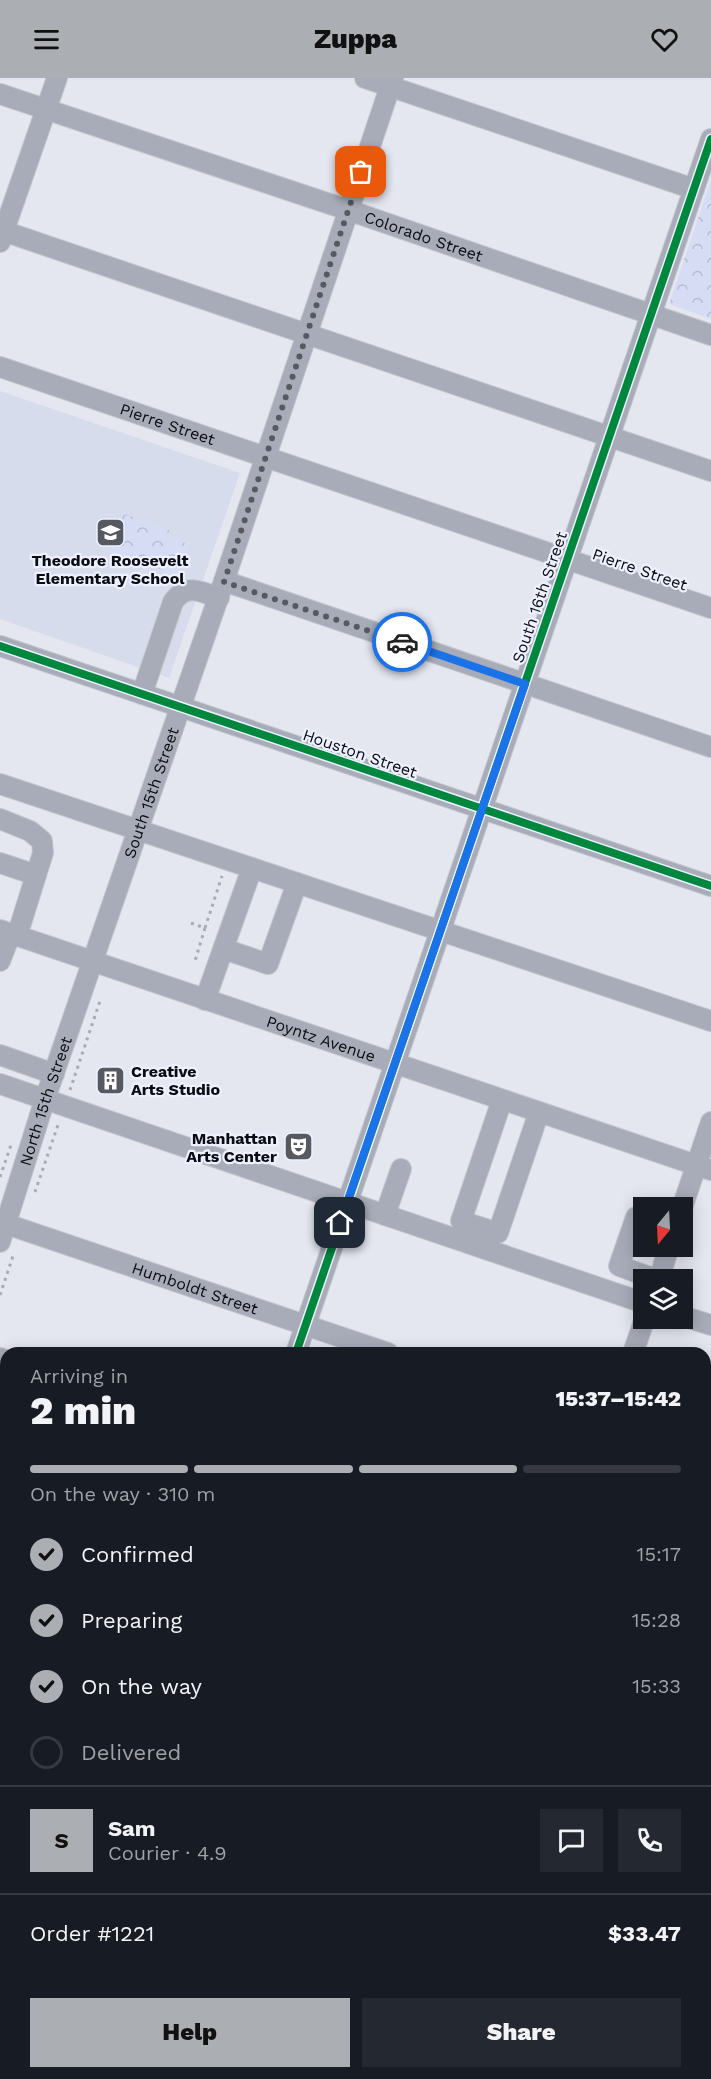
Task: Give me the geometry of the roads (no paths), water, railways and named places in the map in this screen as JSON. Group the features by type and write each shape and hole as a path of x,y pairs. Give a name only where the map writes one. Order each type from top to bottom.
{"street":[{"path":"57,78 1,234 711,471"},
{"path":"365,78 391,82 694,189"},
{"name":"South 15th Street","path":"92,960 221,590 391,82"},
{"name":"Colorado Street","path":"0,94 711,334"},
{"name":"South 16th Street","path":"298,1347 711,139"},
{"name":"Pierre Street","path":"0,367 711,608"},
{"path":"142,694 173,602 179,593 190,590 221,590 525,684 711,747"},
{"name":"Houston Street","path":"0,646 711,886"},
{"path":"0,784 711,1021"},
{"path":"0,819 37,835 42,841 43,853 36,876 9,933 0,961"},
{"path":"0,863 36,876"},
{"path":"206,1000 252,868"},
{"path":"224,949 268,964 297,883"},
{"name":"Poyntz Avenue","path":"9,933 703,1168"},
{"name":"North 15th Street","path":"7,1230 45,1099 92,960"},
{"path":"0,1055 54,1074"},
{"path":"0,1084 633,1299"},
{"path":"502,1100 461,1221 498,1233 539,1112"},
{"path":"688,1197 703,1168 711,1122"},
{"path":"385,1215 401,1168"},
{"path":"633,1226 619,1266 633,1271"},
{"name":"Humboldt Street","path":"7,1230 370,1347"},
{"path":"693,1319 711,1325"},
{"path":"635,1347 641,1329"}],"place":[{"name":"Theodore Roosevelt Elementary School","path":"110,532"},
{"name":"Creative Arts Studio","path":"110,1080"},
{"name":"Manhattan Arts Center","path":"298,1147"}]}
